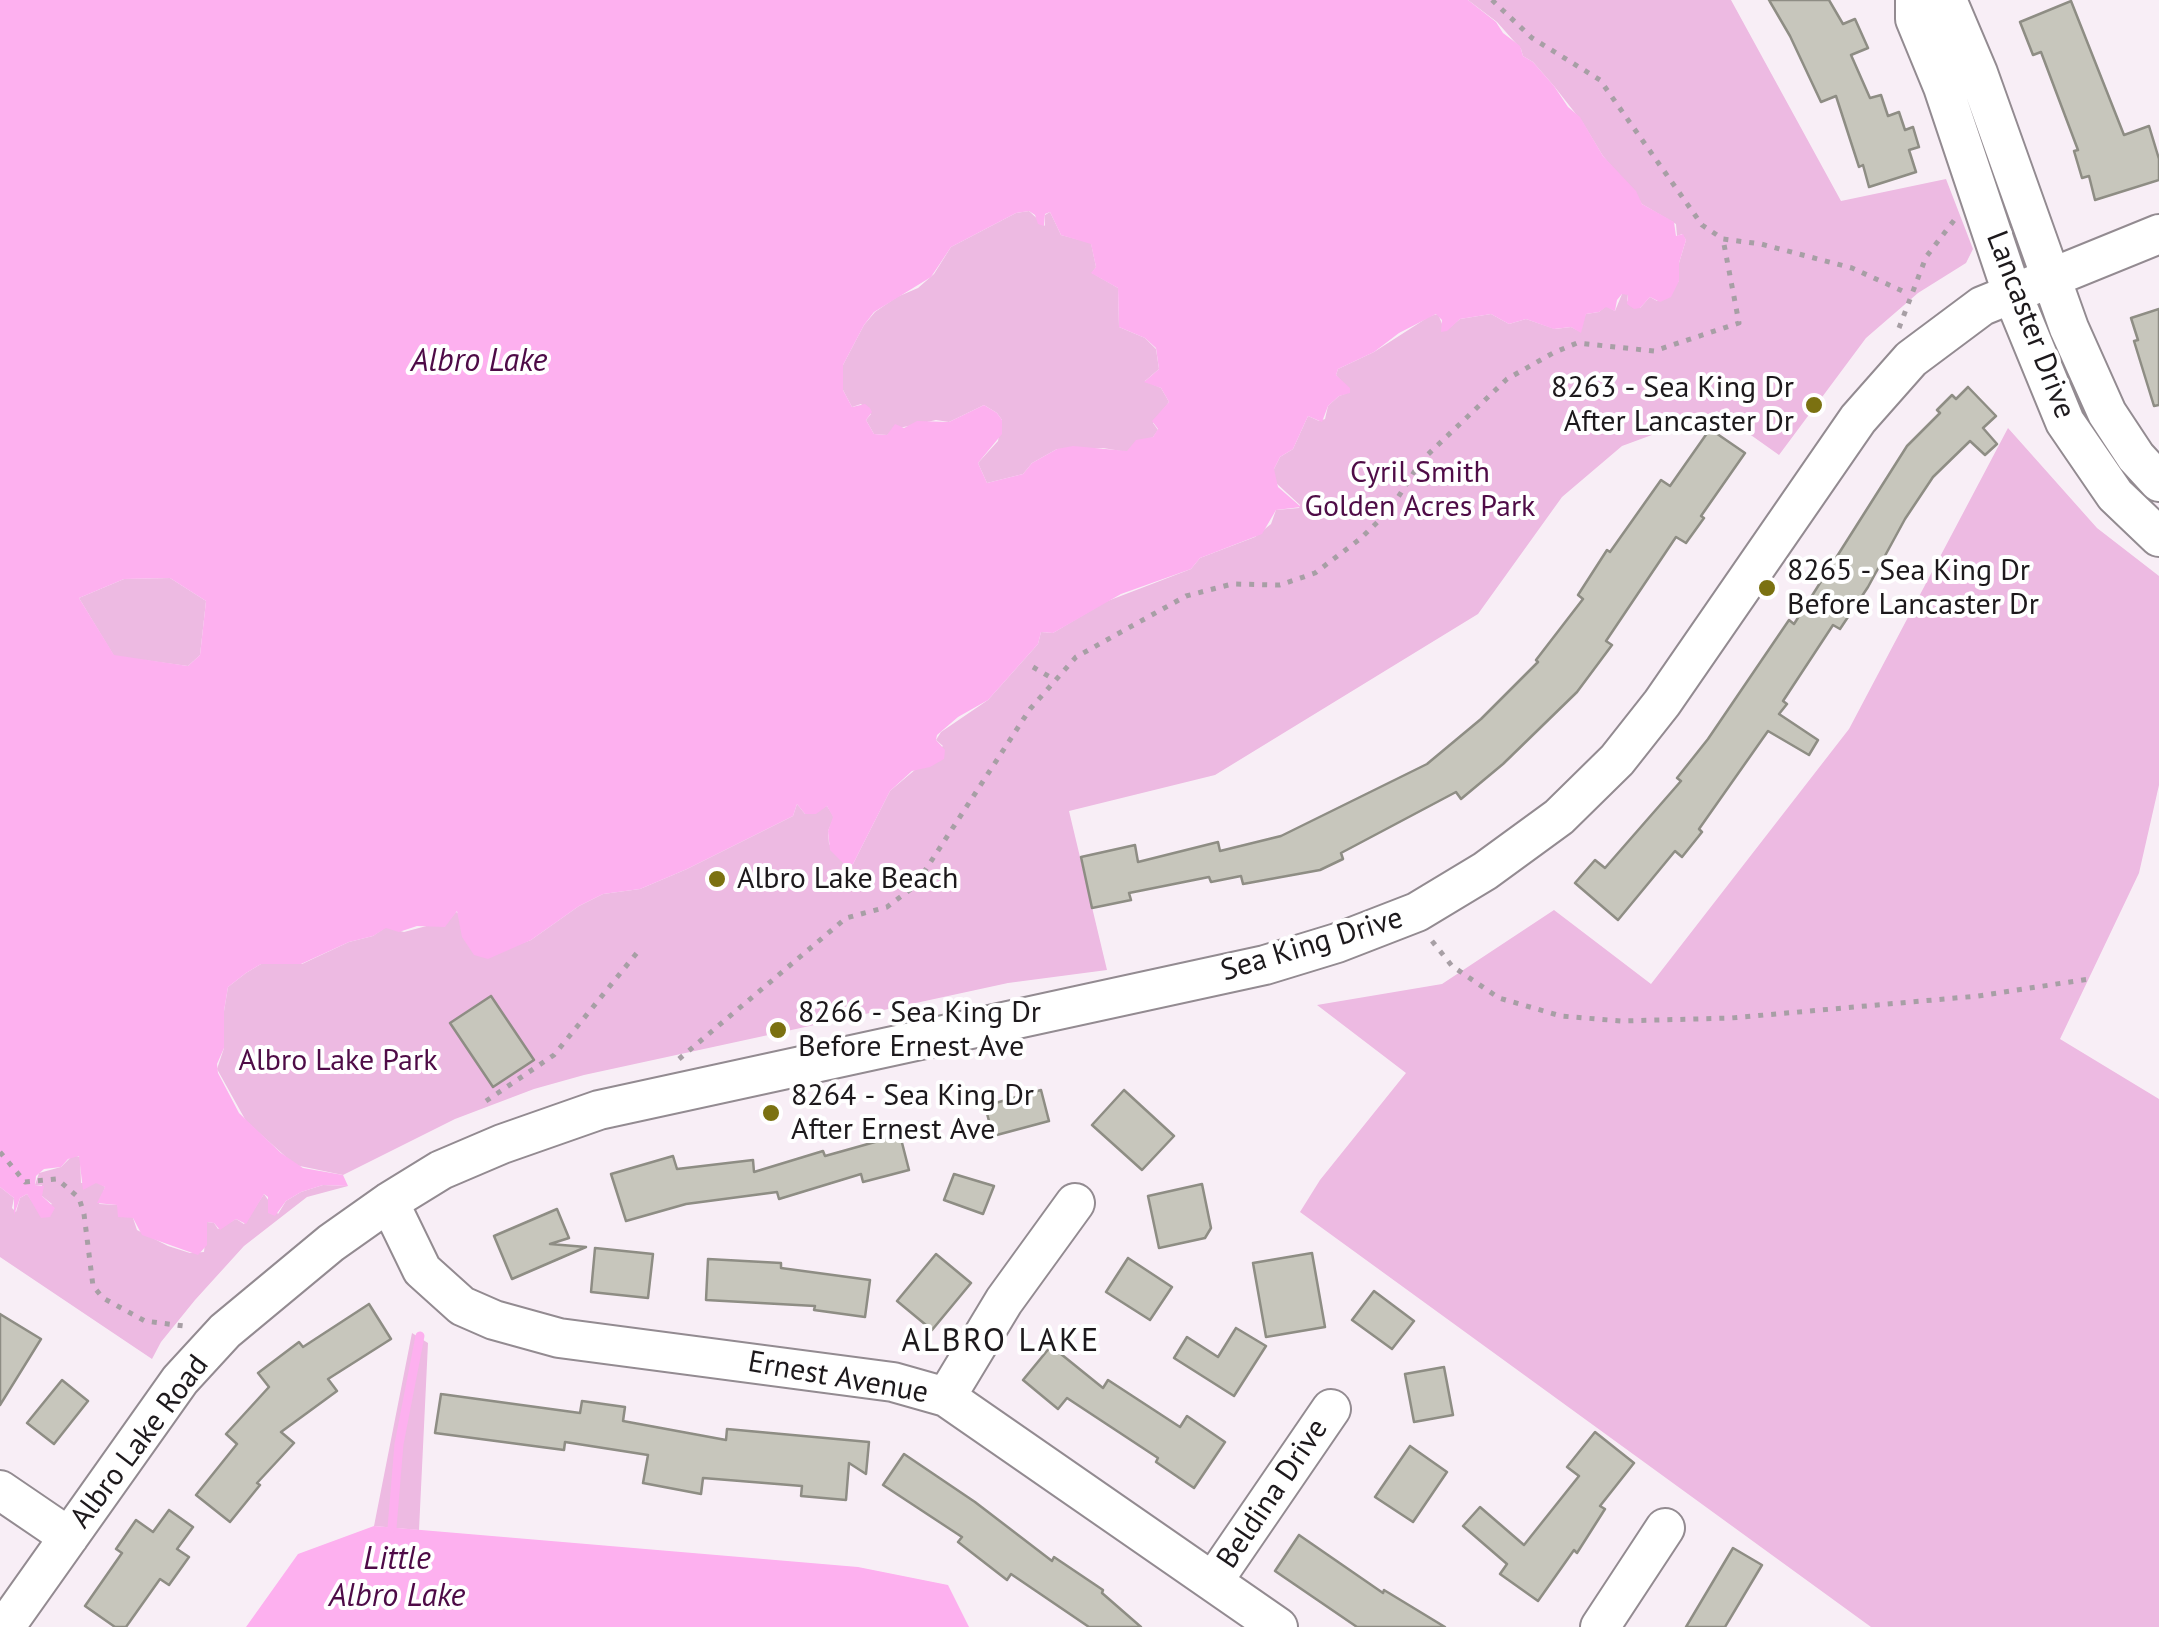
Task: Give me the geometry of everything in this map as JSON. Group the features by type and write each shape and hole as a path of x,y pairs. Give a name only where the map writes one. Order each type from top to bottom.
{"street":[{"name":"Lancaster Drive","path":"1915,0 1915,19 1961,80 2107,414 2136,457 2159,482"},
{"name":"Lancaster Drive","path":"1944,0 1950,7 1961,80 2012,293 2072,435 2115,496 2159,538"},
{"name":"Sea King Drive","path":"390,1202 442,1170 599,1110 1265,965 1337,944 1417,912 1485,871 1559,817 1618,760 1662,703 1858,419 1912,359 1982,306 2159,234"},
{"name":"Ernest Avenue","path":"390,1202 422,1270 462,1306 494,1320 559,1338 893,1382 946,1397 1278,1627"},
{"name":"Albro Lake Road","path":"6,1627 180,1380 226,1331 282,1282 390,1202"},
{"path":"946,1397 1004,1300 1075,1203"},
{"name":"Beldina Drive","path":"1214,1580 1331,1409"},
{"path":"0,1490 68,1537"},
{"path":"1600,1627 1665,1528"}],"path":[{"path":"1492,0 1532,38 1600,80 1702,225 1724,239 1761,244 1852,268 1909,294"},
{"path":"1896,336 1926,257 1956,218"},
{"path":"674,1062 846,918 887,907 915,886 1030,709 1076,656 1186,596 1232,584 1280,585 1315,574 1390,510 1421,461 1507,379 1552,352 1578,342 1654,352 1739,324 1724,239"},
{"path":"1032,668 1055,680"},
{"path":"1417,912 1438,952 1474,984 1513,1003 1561,1016 1621,1021 1731,1018 1978,996 2088,978"},
{"path":"486,1101 554,1056 640,949"},
{"path":"0,1152 25,1182 57,1179 79,1198 94,1286 103,1298 144,1321 192,1326"}],"green space":[{"name":"Cyril Smith Golden Acres Park","path":"1468,0 1731,0 1841,201 1946,179 1973,249 1966,263 1918,293 1866,338 1779,455 1717,411 1622,446 1562,497 1478,614 1215,775 1069,811 1107,970 1008,983 584,1075 455,1119 343,1175 295,1165 246,1121 217,1069 224,1048 228,987 261,964 302,964 386,927 404,932 449,920 456,912 512,947 531,940 603,894 640,889 793,816 797,804 805,814 827,806 834,817 828,831 829,844 849,866 890,791 943,746 936,740 941,732 988,700 1038,644 1041,632 1053,633 1105,602 1191,569 1200,558 1255,537 1271,524 1276,510 1299,508 1274,481 1274,469 1280,457 1293,449 1308,416 1319,421 1325,419 1328,406 1350,392 1336,375 1338,369 1374,352 1430,316 1438,314 1442,324 1449,328 1460,319 1491,314 1509,324 1526,319 1555,329 1571,327 1581,332 1586,314 1606,306 1615,311 1622,294 1628,294 1627,301 1640,308 1650,297 1657,301 1679,281 1679,263 1686,240 1682,234 1677,236 1676,224 1642,204 1554,86 1523,56 1497,22"},
{"path":"1029,211 1045,226 1045,215 1050,212 1061,235 1091,243 1096,267 1092,273 1118,288 1119,327 1145,338 1156,349 1159,369 1145,381 1161,388 1169,402 1153,423 1158,430 1153,437 1127,452 1057,449 1032,463 1023,474 987,483 978,463 998,441 1002,420 997,413 984,405 949,422 936,420 899,428 887,435 874,434 866,420 871,414 861,404 852,407 843,390 843,365 875,312 918,288 934,274 951,247 1016,213"},
{"path":"2008,428 2097,528 2159,576 2159,785 2139,873 2060,1039 2159,1099 2159,1627 1871,1627 1300,1212 1320,1180 1406,1073 1317,1005 1442,984 1554,910 1651,984 1849,729"},
{"path":"170,578 206,601 200,655 188,666 114,656 79,598 124,579"},
{"path":"73,1155 80,1157 81,1183 105,1187 99,1204 117,1205 133,1218 137,1230 190,1253 204,1252 207,1222 218,1229 236,1219 244,1224 264,1194 278,1214 286,1201 301,1192 323,1185 348,1186 307,1197 244,1246 195,1300 152,1359 0,1257 0,1187 14,1198 12,1208 16,1212 20,1198 27,1194 39,1211 52,1204 42,1196 42,1185 35,1185 39,1173 61,1167"},
{"path":"412,1333 428,1343 419,1530 374,1526"}],"water":[{"name":"Albro Lake","path":"0,0 1468,0 1520,46 1523,56 1533,62 1580,117 1603,156 1636,191 1642,204 1674,222 1676,236 1683,234 1686,240 1679,263 1679,281 1671,297 1660,302 1650,297 1634,309 1627,304 1628,295 1622,294 1615,311 1606,307 1586,314 1581,333 1571,327 1554,329 1526,319 1509,324 1491,314 1460,319 1441,332 1442,320 1436,314 1338,369 1336,375 1350,388 1350,393 1339,396 1328,406 1322,422 1308,416 1293,449 1280,457 1274,469 1278,487 1301,507 1276,510 1262,534 1200,558 1191,569 1121,594 1053,633 1041,632 1038,644 988,700 937,735 936,740 945,750 944,759 912,771 890,791 853,864 845,865 830,850 828,831 833,817 827,806 816,814 805,814 797,804 793,816 640,889 603,894 531,940 488,959 474,955 462,937 457,911 445,927 417,926 399,932 386,928 301,964 261,964 246,973 228,987 224,1048 217,1064 218,1073 239,1113 281,1153 303,1168 343,1175 348,1186 323,1185 301,1192 286,1201 275,1216 268,1213 268,1197 264,1194 246,1224 236,1219 220,1230 207,1222 207,1245 198,1255 142,1235 133,1218 118,1217 117,1205 97,1203 105,1187 96,1183 83,1190 79,1156 36,1176 35,1185 44,1186 42,1196 55,1208 50,1217 41,1218 27,1194 20,1198 14,1215 14,1198 0,1187","holes":["1029,211 1044,226 1045,214 1050,212 1061,235 1091,244 1096,267 1091,273 1118,288 1119,327 1145,338 1156,348 1159,369 1144,382 1161,388 1169,402 1152,421 1158,429 1153,437 1136,440 1127,451 1073,446 1057,449 1032,463 1023,474 987,483 978,463 1002,434 1002,420 997,413 984,405 949,422 917,421 904,428 895,424 887,435 874,434 866,420 872,412 870,408 865,404 852,407 843,390 843,365 874,312 931,277 951,247 1016,213","170,578 206,601 200,655 188,666 114,655 79,598 124,579"]},
{"name":"Little Albro Lake","path":"374,1526 858,1567 948,1585 969,1627 246,1627 298,1554"}],"building":[{"path":"1769,0 1829,0 1843,24 1855,19 1868,48 1851,55 1870,98 1881,95 1888,116 1899,112 1905,130 1913,127 1919,147 1909,150 1916,172 1869,187 1836,96 1821,102"},
{"path":"2071,1 2124,135 2149,126 2159,159 2159,180 2095,200 2089,176 2082,178 2074,151 2078,150 2041,52 2033,55 2020,22"},
{"path":"2159,309 2159,405 2154,406 2131,318"},
{"path":"1968,387 1996,416 1983,428 1997,444 1985,455 1970,441 1933,477 1840,629 1833,625 1783,701 1787,704 1779,714 1818,740 1809,755 1768,731 1699,829 1702,832 1682,857 1675,851 1618,920 1575,883 1595,860 1605,868 1681,781 1677,778 1789,620 1794,624 1907,446 1952,395 1956,399"},
{"path":"1710,429 1745,453 1701,516 1704,518 1686,543 1676,537 1606,641 1612,645 1577,692 1461,799 1456,792 1341,853 1343,859 1320,870 1243,884 1241,876 1211,882 1209,877 1129,893 1131,900 1092,908 1081,857 1135,845 1138,862 1218,842 1220,851 1281,836 1427,764 1481,719 1538,662 1583,599 1578,595 1607,550 1610,552 1661,480 1670,486"},
{"path":"491,996 534,1060 493,1087 450,1023"},
{"path":"1041,1090 1049,1121 993,1136 985,1106"},
{"path":"1124,1090 1174,1136 1142,1170 1092,1125"},
{"path":"900,1135 909,1170 863,1182 861,1174 779,1199 777,1192 686,1204 626,1221 611,1174 673,1156 677,1169 753,1160 754,1172 823,1151 825,1156"},
{"path":"954,1174 994,1186 983,1214 944,1200"},
{"path":"1202,1184 1211,1228 1205,1238 1159,1248 1148,1196"},
{"path":"557,1209 569,1238 550,1244 586,1247 512,1279 494,1236"},
{"path":"595,1248 653,1254 648,1298 591,1292"},
{"path":"1312,1253 1325,1327 1266,1337 1253,1263"},
{"path":"936,1254 971,1283 932,1330 897,1301"},
{"path":"1128,1258 1172,1287 1150,1320 1106,1292"},
{"path":"708,1259 781,1263 781,1268 870,1280 865,1317 814,1310 815,1306 706,1300"},
{"path":"1374,1291 1414,1321 1392,1349 1352,1320"},
{"path":"369,1304 391,1339 328,1379 337,1391 281,1432 294,1443 257,1483 260,1485 230,1522 196,1495 237,1444 226,1434 269,1387 258,1373 299,1342 303,1347"},
{"path":"0,1314 41,1339 0,1405"},
{"path":"1236,1328 1266,1346 1234,1396 1174,1358 1187,1337 1218,1357"},
{"path":"1051,1346 1103,1388 1108,1380 1180,1427 1187,1416 1225,1442 1194,1488 1156,1462 1158,1458 1067,1398 1058,1409 1023,1380"},
{"path":"1444,1367 1453,1415 1414,1422 1405,1374"},
{"path":"62,1380 88,1401 54,1444 27,1423"},
{"path":"441,1394 580,1413 582,1401 625,1407 623,1421 726,1440 727,1429 869,1442 866,1474 849,1463 846,1500 801,1496 802,1486 703,1478 701,1494 643,1483 648,1455 565,1442 564,1450 435,1433"},
{"path":"1595,1432 1634,1463 1600,1506 1605,1509 1577,1553 1574,1550 1538,1601 1500,1574 1507,1564 1463,1526 1480,1507 1524,1545 1579,1476 1567,1467"},
{"path":"1410,1446 1447,1472 1413,1522 1375,1497"},
{"path":"904,1454 1052,1561 1054,1557 1103,1590 1141,1627 1089,1627 1011,1574 1007,1580 958,1542 962,1537 883,1485"},
{"path":"169,1510 193,1527 177,1549 189,1557 169,1585 160,1579 126,1627 115,1627 85,1606 122,1553 116,1549 136,1520 153,1532"},
{"path":"1299,1535 1383,1593 1384,1590 1445,1627 1357,1627 1275,1571"},
{"path":"1733,1548 1762,1565 1725,1627 1686,1627"}],"waterway":[{"path":"392,1528 399,1444 420,1336"}],"place":[{"name":"8263 - Sea King Dr After Lancaster Dr","path":"1814,405"},
{"name":"8265 - Sea King Dr Before Lancaster Dr","path":"1767,588"},
{"name":"Albro Lake Beach","path":"717,879"},
{"name":"8266 - Sea King Dr Before Ernest Ave","path":"778,1030"},
{"name":"8264 - Sea King Dr After Ernest Ave","path":"771,1113"}],"district":[{"name":"ALBRO LAKE","path":"1001,1342"}],"park label":[{"name":"Albro Lake Park","path":"338,1061"}]}
